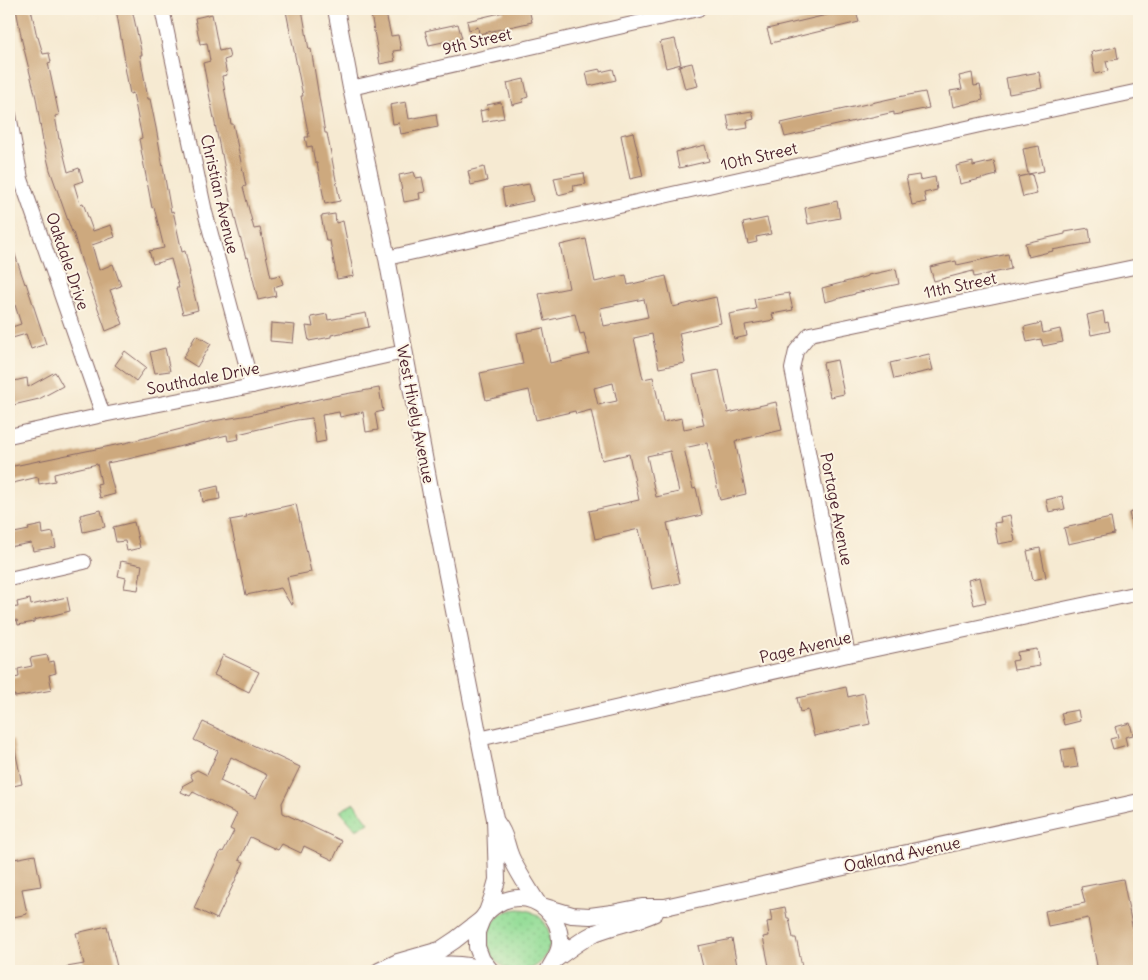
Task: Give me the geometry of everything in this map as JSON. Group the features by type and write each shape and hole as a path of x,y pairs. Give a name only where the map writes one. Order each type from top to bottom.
{"street":[{"name":"Christian Avenue","path":"162,9 204,212 252,386"},
{"name":"West Hively Avenue","path":"336,9 495,819"},
{"name":"9th Street","path":"351,88 698,9"},
{"name":"10th Street","path":"386,258 1139,91"},
{"name":"Oakdale Drive","path":"9,115 21,179 103,415"},
{"name":"11th Street","path":"792,369 796,352 810,334 1139,266"},
{"name":"Southdale Drive","path":"9,436 103,415 252,386 404,352"},
{"name":"Portage Avenue","path":"792,369 848,655"},
{"path":"9,578 84,562"},
{"name":"Page Avenue","path":"479,739 848,655 1139,593"},
{"name":"Oakland Avenue","path":"484,916 497,904 510,899 524,898 572,915 590,916 642,907 666,907 1139,802"},
{"path":"495,819 504,832 510,854 519,873 541,905 554,918 560,931 560,945 550,967"},
{"path":"490,971 482,960 477,947 477,932 492,898 497,880 495,819"},
{"name":"Oakland Avenue","path":"550,967 581,941 596,933 617,925 645,918 666,907"},
{"path":"378,971 398,962 440,950 484,916"},
{"path":"378,971 442,964 462,964 490,971"}],"green space":[{"path":"354,803 369,823 356,830 340,811"},
{"path":"519,909 531,911 541,918 548,928 550,940 548,952 541,962 531,969 519,971 507,969 497,962 490,952 488,940 490,928 497,918 507,911"}],"building":[{"path":"16,9 31,9 43,54 49,53 51,62 48,63 59,115 55,116 59,139 68,172 79,168 83,181 74,184 80,204 83,203 93,231 111,225 115,237 92,245 99,270 113,264 121,286 110,290 123,324 106,331 50,170"},
{"path":"116,9 132,9 171,212 173,211 182,252 185,251 190,273 198,310 183,314 176,288 179,288 171,259 153,264 149,251 164,248 154,207 152,208 139,139 142,138 133,93 130,94"},
{"path":"302,9 309,50 311,49 325,133 327,133 340,201 325,204 312,146 307,147 305,137 309,137 301,96 303,96 286,11"},
{"path":"370,9 385,9 391,36 398,35 401,50 393,51 395,61 380,64"},
{"path":"503,9 529,9 532,22 479,34 478,27 469,30 467,21 504,12"},
{"path":"855,9 859,22 771,43 767,29"},
{"path":"212,14 219,51 228,49 230,58 224,60 227,75 222,76 246,186 243,187 254,229 260,228 271,277 280,275 283,284 274,287 276,296 258,300 248,257 246,258 237,226 221,154 203,63 210,61 207,43 200,44 195,18"},
{"path":"458,24 462,38 429,45 425,31"},
{"path":"675,39 681,64 666,68 660,42"},
{"path":"1116,47 1118,59 1106,61 1108,71 1095,74 1091,52"},
{"path":"692,63 698,86 685,89 679,66"},
{"path":"600,69 600,72 613,69 616,80 589,86 586,72"},
{"path":"1039,72 1042,88 1009,94 1006,78"},
{"path":"972,73 974,86 980,85 983,100 953,107 950,91 962,89 959,76"},
{"path":"524,79 528,97 522,99 523,102 512,105 507,83"},
{"path":"925,92 929,108 894,115 894,112 785,137 781,123 898,97"},
{"path":"406,102 409,119 436,114 438,127 401,134 399,123 393,124 390,105"},
{"path":"501,102 504,118 482,122 480,111 488,109 487,105"},
{"path":"752,111 754,119 747,121 748,128 730,131 727,115"},
{"path":"633,132 643,176 630,179 621,135"},
{"path":"705,145 709,161 679,168 676,152"},
{"path":"1039,146 1044,171 1028,174 1023,149"},
{"path":"994,161 997,175 960,184 956,166 973,162 973,166"},
{"path":"484,167 487,181 471,185 468,171"},
{"path":"414,172 416,178 422,177 425,192 419,193 420,199 404,202 399,175"},
{"path":"584,173 586,184 573,186 574,191 558,195 554,178"},
{"path":"1032,174 1037,194 1023,197 1018,177"},
{"path":"919,175 920,180 935,177 937,190 924,193 926,202 912,205 906,177"},
{"path":"529,184 533,201 505,207 502,189"},
{"path":"837,201 840,218 808,224 805,208"},
{"path":"335,214 336,223 343,221 354,276 337,279 330,241 326,241 321,216"},
{"path":"767,218 771,234 756,237 757,242 748,244 743,223"},
{"path":"1089,228 1091,243 1052,250 1028,257 1025,243 1065,234 1065,232"},
{"path":"586,239 595,282 626,275 628,285 666,276 673,307 716,297 721,323 679,333 685,363 659,368 652,334 634,338 643,379 653,377 663,422 682,418 684,429 704,425 693,375 719,370 728,413 776,402 782,430 735,441 746,494 720,500 707,443 684,448 693,489 696,488 702,515 667,523 680,583 652,589 639,529 595,539 589,511 639,500 629,454 602,460 591,410 576,414 575,411 536,420 529,390 486,400 480,373 523,364 517,333 543,328 550,363 589,354 584,333 580,334 575,314 545,321 539,294 569,288 560,245","holes":["644,299 648,317 604,326 600,308","613,383 617,401 598,405 594,388","670,451 679,492 656,497 647,456"]},
{"path":"10,240 46,344 31,349 26,334 9,339 9,328 21,324 14,302 9,304"},
{"path":"1008,254 1011,269 974,277 973,271 934,281 930,267 956,261 957,265"},
{"path":"896,269 899,284 855,293 825,302 822,288"},
{"path":"789,293 793,310 772,314 774,320 745,325 747,336 734,339 729,314 756,309 754,299"},
{"path":"1103,311 1105,323 1108,322 1110,331 1091,335 1087,315"},
{"path":"366,313 369,327 309,341 306,326 313,327 311,317 327,314 328,320"},
{"path":"271,323 295,325 293,343 270,341"},
{"path":"1041,323 1043,333 1060,329 1063,342 1043,346 1041,339 1027,342 1024,327"},
{"path":"196,335 211,344 197,367 183,358"},
{"path":"165,348 170,371 155,373 150,352"},
{"path":"125,351 146,367 136,381 115,365"},
{"path":"929,354 933,370 894,379 890,363"},
{"path":"837,360 844,394 830,397 823,363"},
{"path":"55,372 63,386 39,399 9,406 9,389 12,388 10,382 27,378 28,387"},
{"path":"379,388 383,411 375,413 378,430 366,432 363,412 340,417 339,412 322,415 326,441 316,443 312,418 238,434 239,439 228,441 227,435 107,463 115,494 100,498 97,484 101,483 97,464 54,474 55,481 39,484 38,477 9,484 9,467 125,443 213,421"},
{"path":"218,486 220,499 203,502 201,490"},
{"path":"1062,496 1065,509 1049,512 1046,500"},
{"path":"296,504 311,572 287,577 293,604 291,605 281,588 246,595 230,520"},
{"path":"101,510 105,527 83,532 80,515"},
{"path":"1139,510 1139,540 1136,541 1129,513"},
{"path":"1010,515 1015,541 998,544 994,523 1001,522 1000,517"},
{"path":"1111,518 1114,534 1068,544 1064,528"},
{"path":"134,522 140,548 127,551 125,541 116,542 113,527"},
{"path":"42,525 43,534 53,532 56,547 33,551 31,543 9,547 9,534"},
{"path":"1040,548 1046,577 1033,580 1027,551"},
{"path":"121,561 142,565 138,590 124,588 126,578 118,576"},
{"path":"980,577 986,602 974,605 968,580"},
{"path":"67,597 70,611 18,625 17,620 9,621 9,608 18,607 17,602 30,599 31,605"},
{"path":"1037,649 1040,666 1014,670 1012,661 1018,660 1017,652"},
{"path":"47,655 49,662 54,661 56,673 49,675 52,690 15,697 15,695 9,696 9,679 19,677 18,669 32,666 30,658"},
{"path":"223,655 259,672 249,692 214,675"},
{"path":"846,687 848,697 864,693 870,724 814,736 808,710 800,712 797,698"},
{"path":"1078,710 1080,721 1064,725 1061,713"},
{"path":"203,722 300,767 282,803 283,813 342,841 333,860 304,846 301,853 282,844 278,850 250,837 239,860 244,862 217,919 194,908 221,851 223,852 234,831 230,829 237,814 193,792 190,796 181,792 182,786 193,780 190,774 197,770 207,775 218,751 194,740","holes":["231,757 267,775 256,798 220,781"]},
{"path":"1130,723 1133,735 1125,737 1127,745 1113,749 1110,739 1118,737 1115,727"},
{"path":"9,740 13,740 22,784 9,787"},
{"path":"1074,748 1078,767 1064,769 1061,750"},
{"path":"35,855 41,886 22,889 27,914 9,918 9,860"},
{"path":"1123,879 1139,961 1139,971 1098,971 1088,918 1048,926 1045,911 1085,903 1081,887"},
{"path":"785,907 793,938 796,938 803,971 770,971 763,937 769,936 767,922 772,921 770,910"},
{"path":"107,926 118,971 67,971 67,967 84,964 76,933"},
{"path":"732,939 738,971 704,971 698,946"}]}
